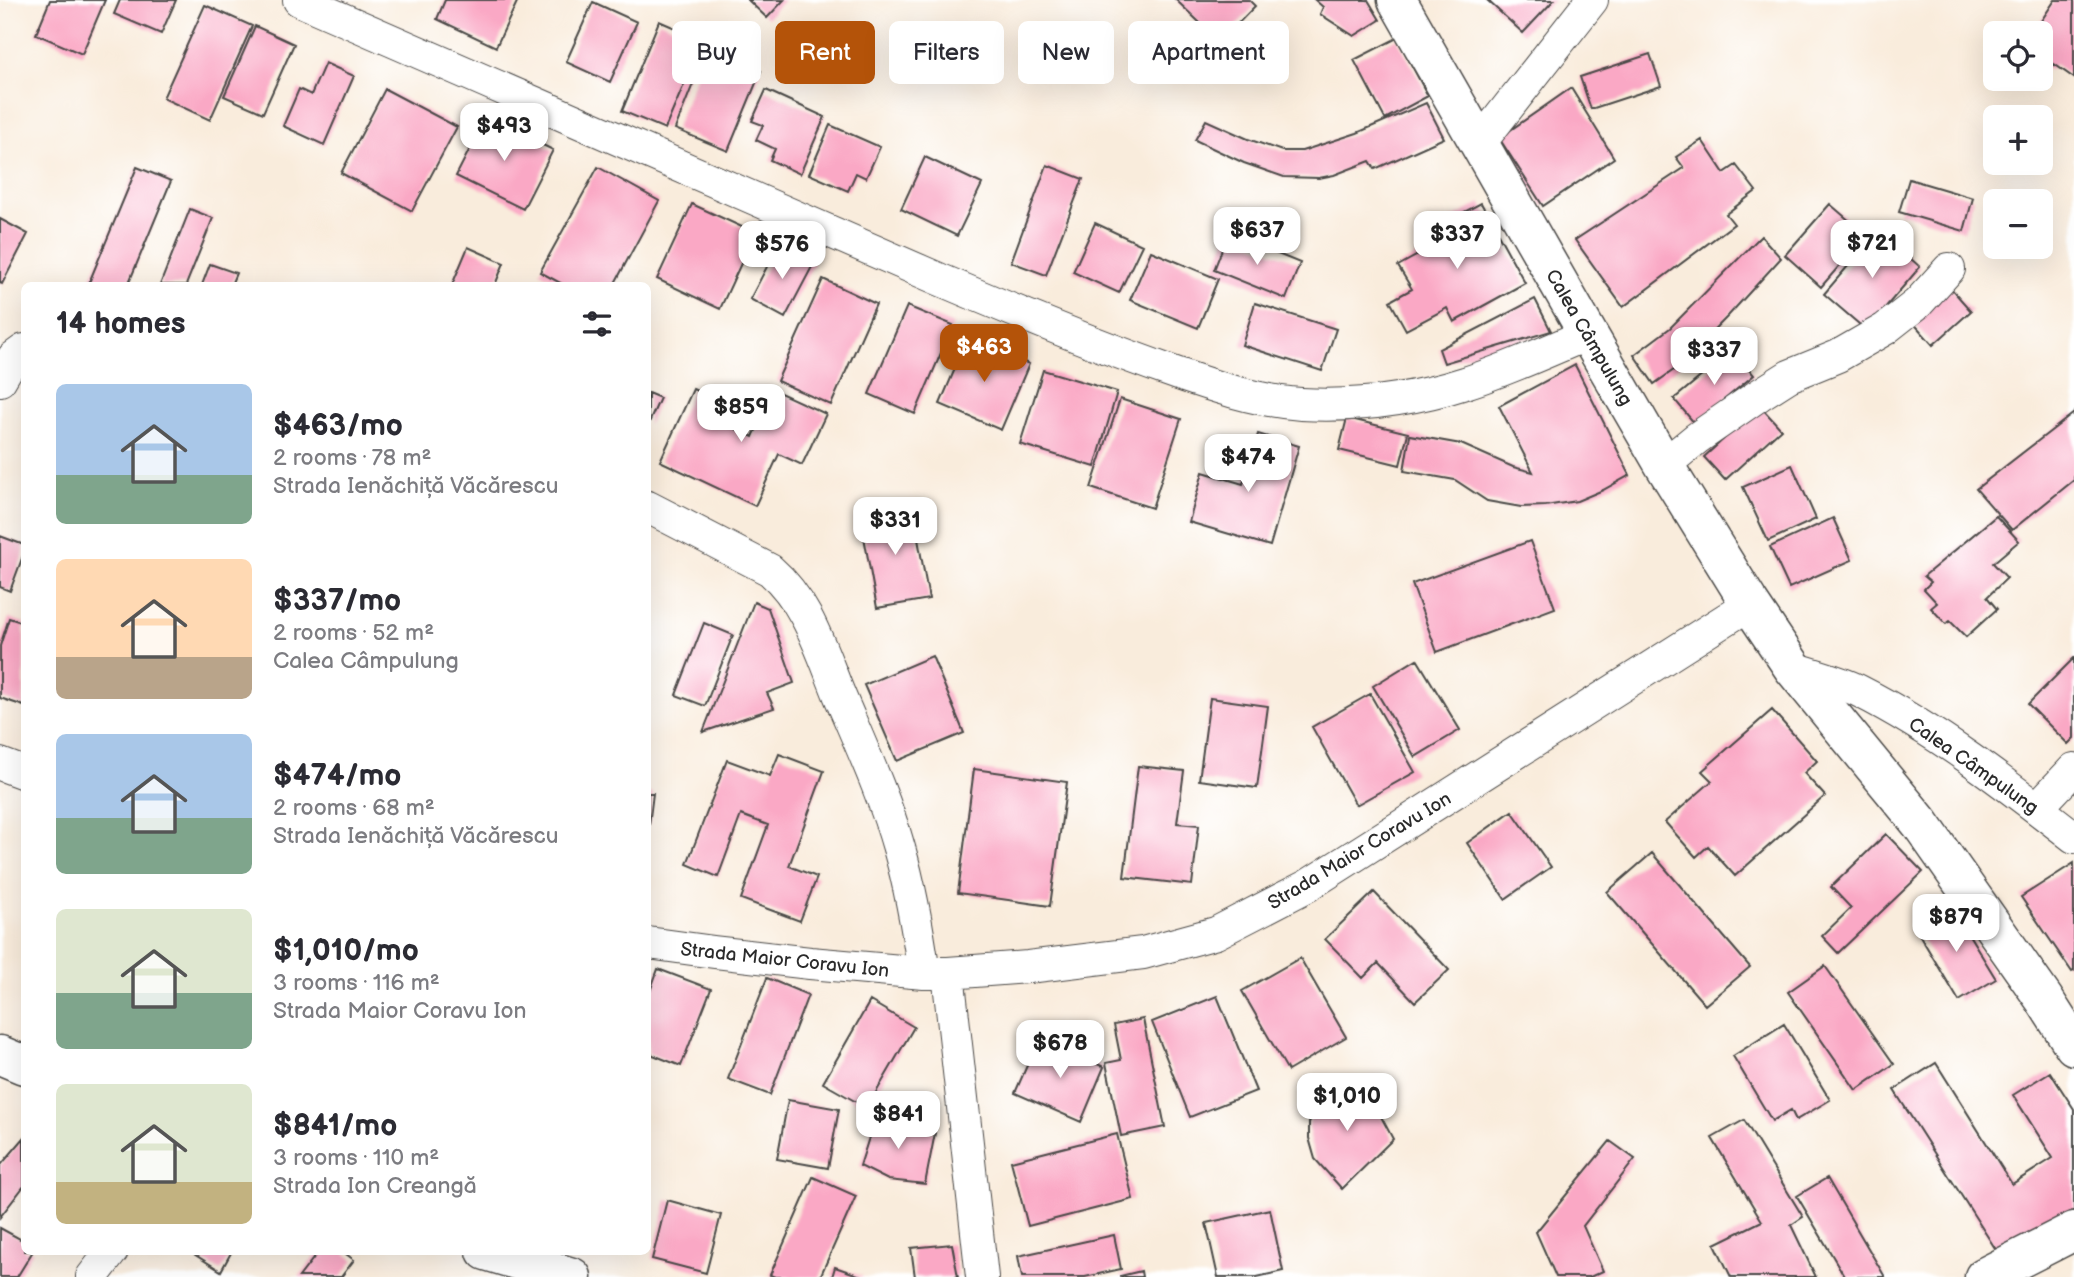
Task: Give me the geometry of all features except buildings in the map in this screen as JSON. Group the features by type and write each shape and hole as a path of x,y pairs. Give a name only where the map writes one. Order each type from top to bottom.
{"street":[{"path":"299,0 812,225 1062,331 1228,390 1296,404 1371,403 1467,383 1588,334"},
{"name":"Calea Câmpulung","path":"1397,0 1664,465 1750,604 1793,668 1921,824 2074,1046"},
{"path":"1479,144 1592,0"},
{"path":"1664,465 1697,438 1789,376 1838,356 1885,329 1918,303 1949,269"},
{"path":"0,380 13,358 21,352"},
{"path":"651,509 770,570 796,598 810,623 899,846 936,973 982,1277"},
{"name":"Strada Maior Coravu Ion","path":"651,943 714,953 936,973 1028,967 1143,953 1216,933 1307,886 1750,604"},
{"name":"Calea Câmpulung","path":"1793,668 1856,690 1913,721 2074,836"},
{"path":"0,764 21,772"},
{"path":"2037,808 2074,769"},
{"path":"0,1055 21,1064"},
{"path":"1984,1277 2074,1231"},
{"path":"92,1277 109,1255"},
{"path":"499,1255 572,1277"}]}
